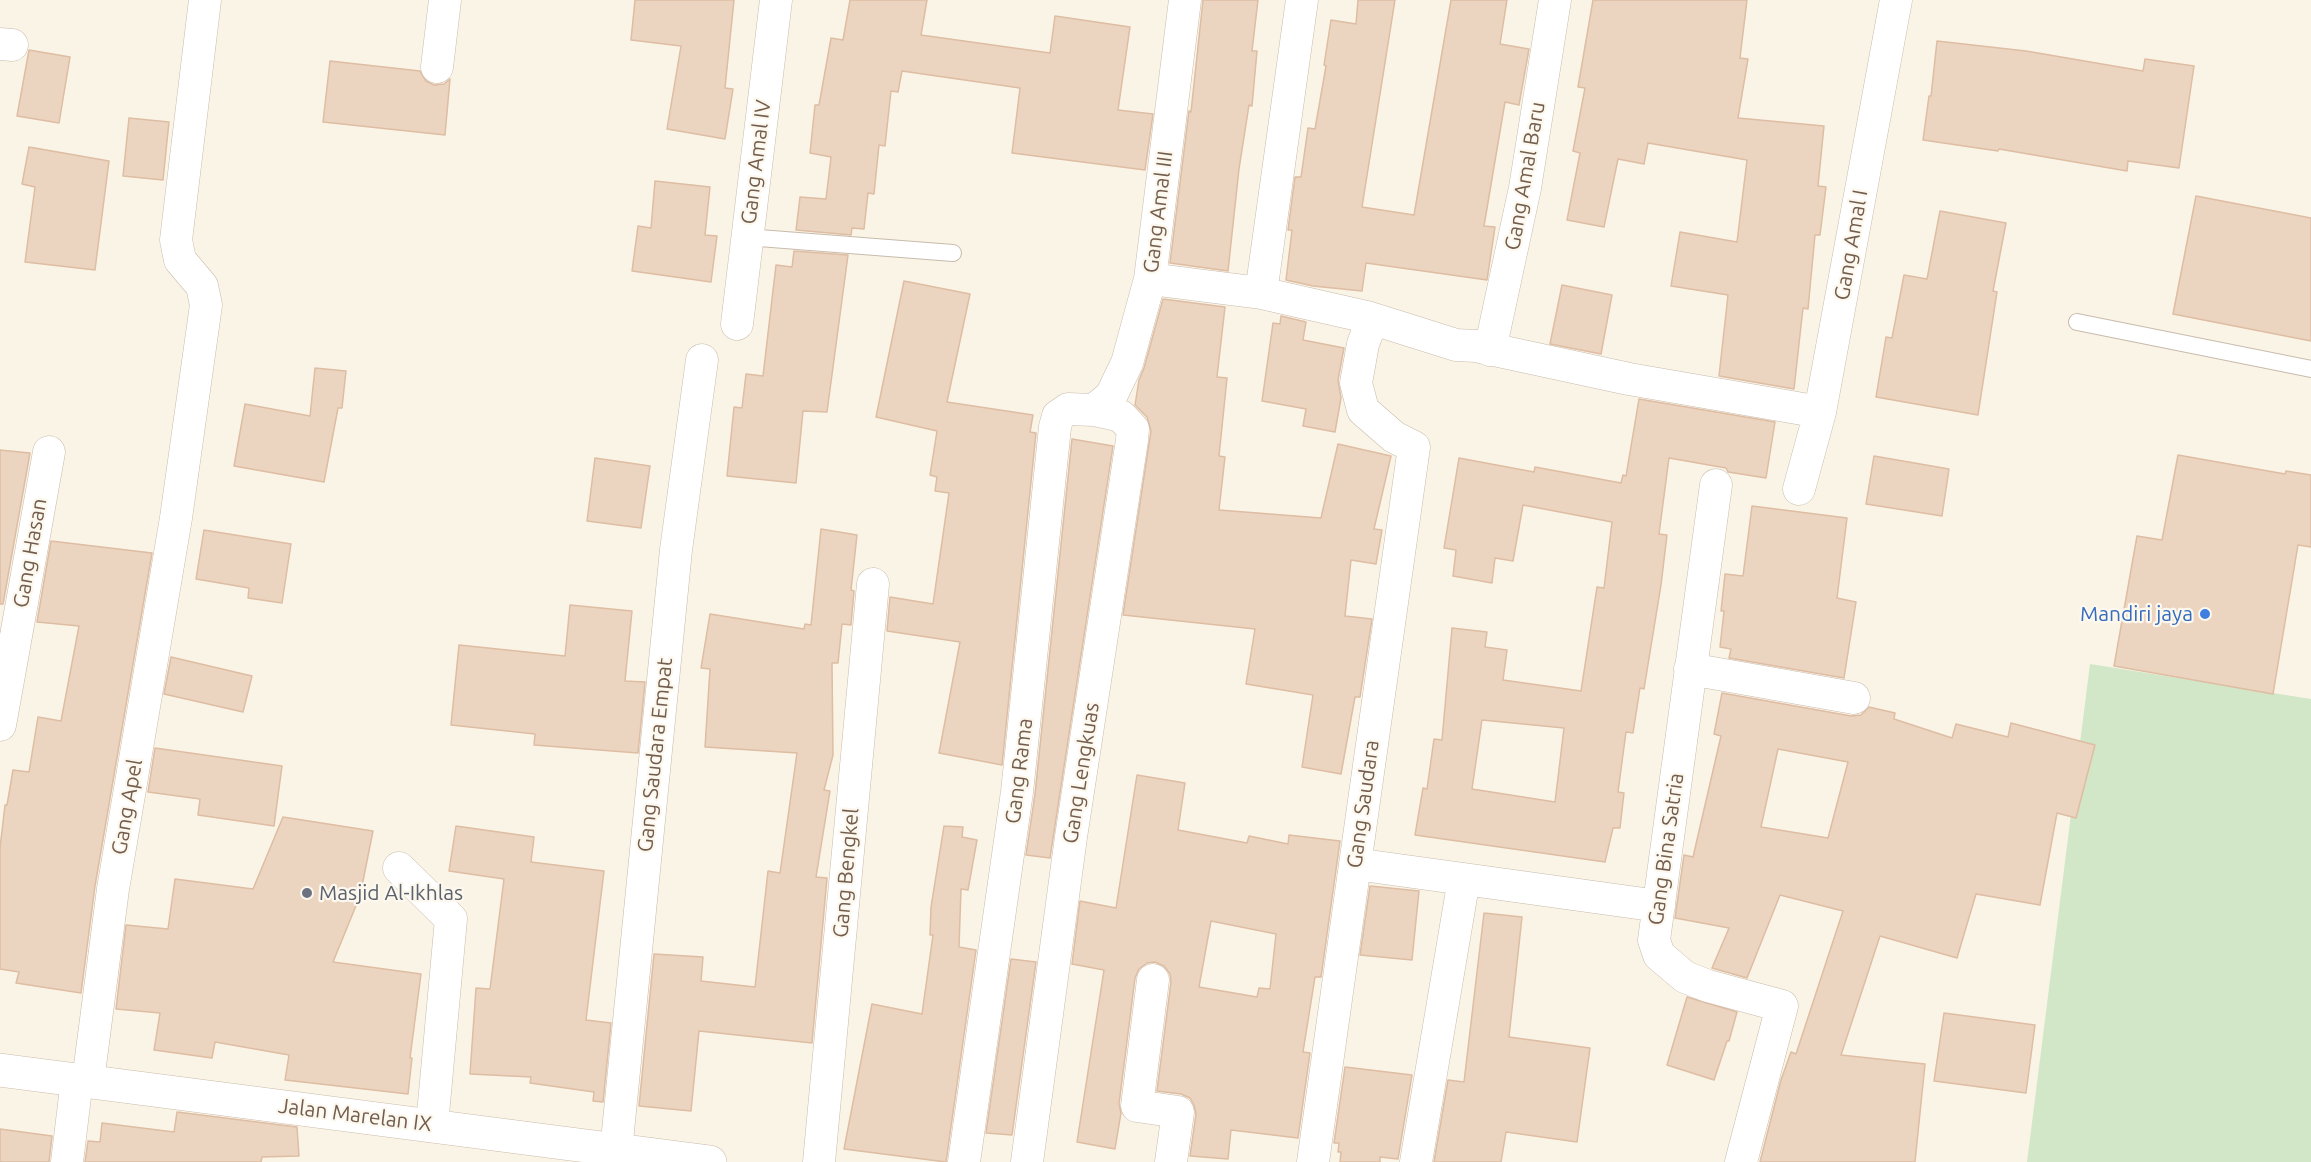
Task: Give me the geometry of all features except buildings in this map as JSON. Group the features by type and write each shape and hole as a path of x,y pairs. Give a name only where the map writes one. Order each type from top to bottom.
{"main road":[{"name":"Jalan Marelan IX","path":"0,1070 432,1125 626,1155 710,1162"}],"street":[{"name":"Gang Apel","path":"67,1162 177,506 206,305 202,286 180,260 176,240 205,0"},
{"path":"437,67 445,0"},
{"name":"Gang Amal IV","path":"737,324 776,0"},
{"name":"Gang Amal III","path":"1094,410 1111,396 1127,363 1150,279 1185,0"},
{"path":"1261,293 1302,0"},
{"name":"Gang Amal Baru","path":"1490,350 1525,188 1555,0"},
{"name":"Gang Amal I","path":"1799,489 1820,412 1896,0"},
{"path":"1150,279 1261,293 1372,320 1456,345 1476,346 1629,379 1820,412"},
{"name":"Gang Saudara","path":"1313,1162 1414,447 1394,437 1363,410 1356,383 1363,344 1372,320"},
{"name":"Gang Saudara Empat","path":"626,1155 676,550 702,360"},
{"name":"Gang Rama","path":"964,1162 1017,792 1055,427 1058,416 1068,409 1094,410"},
{"name":"Gang Lengkuas","path":"1028,1162 1071,837 1133,429 1121,416 1094,410"},
{"name":"Gang Hasan","path":"0,725 49,452"},
{"name":"Gang Bina Satria","path":"1716,485 1654,940 1659,956 1685,977 1708,986 1782,1006 1741,1162"},
{"name":"Gang Bengkel","path":"819,1162 873,584"},
{"path":"1690,669 1854,698"},
{"path":"1355,864 1659,906"},
{"path":"399,868 451,919 432,1125"},
{"path":"1416,1162 1464,879"},
{"path":"1153,980 1137,1106 1178,1112 1171,1162"}],"lane":[{"path":"746,237 953,253"},
{"path":"2077,322 2311,369"}],"green space":[{"path":"2090,664 2311,699 2311,1162 2027,1162"}],"place":[{"name":"Mandiri jaya","path":"2205,614"},
{"name":"Masjid Al-Ikhlas","path":"307,893"}]}
